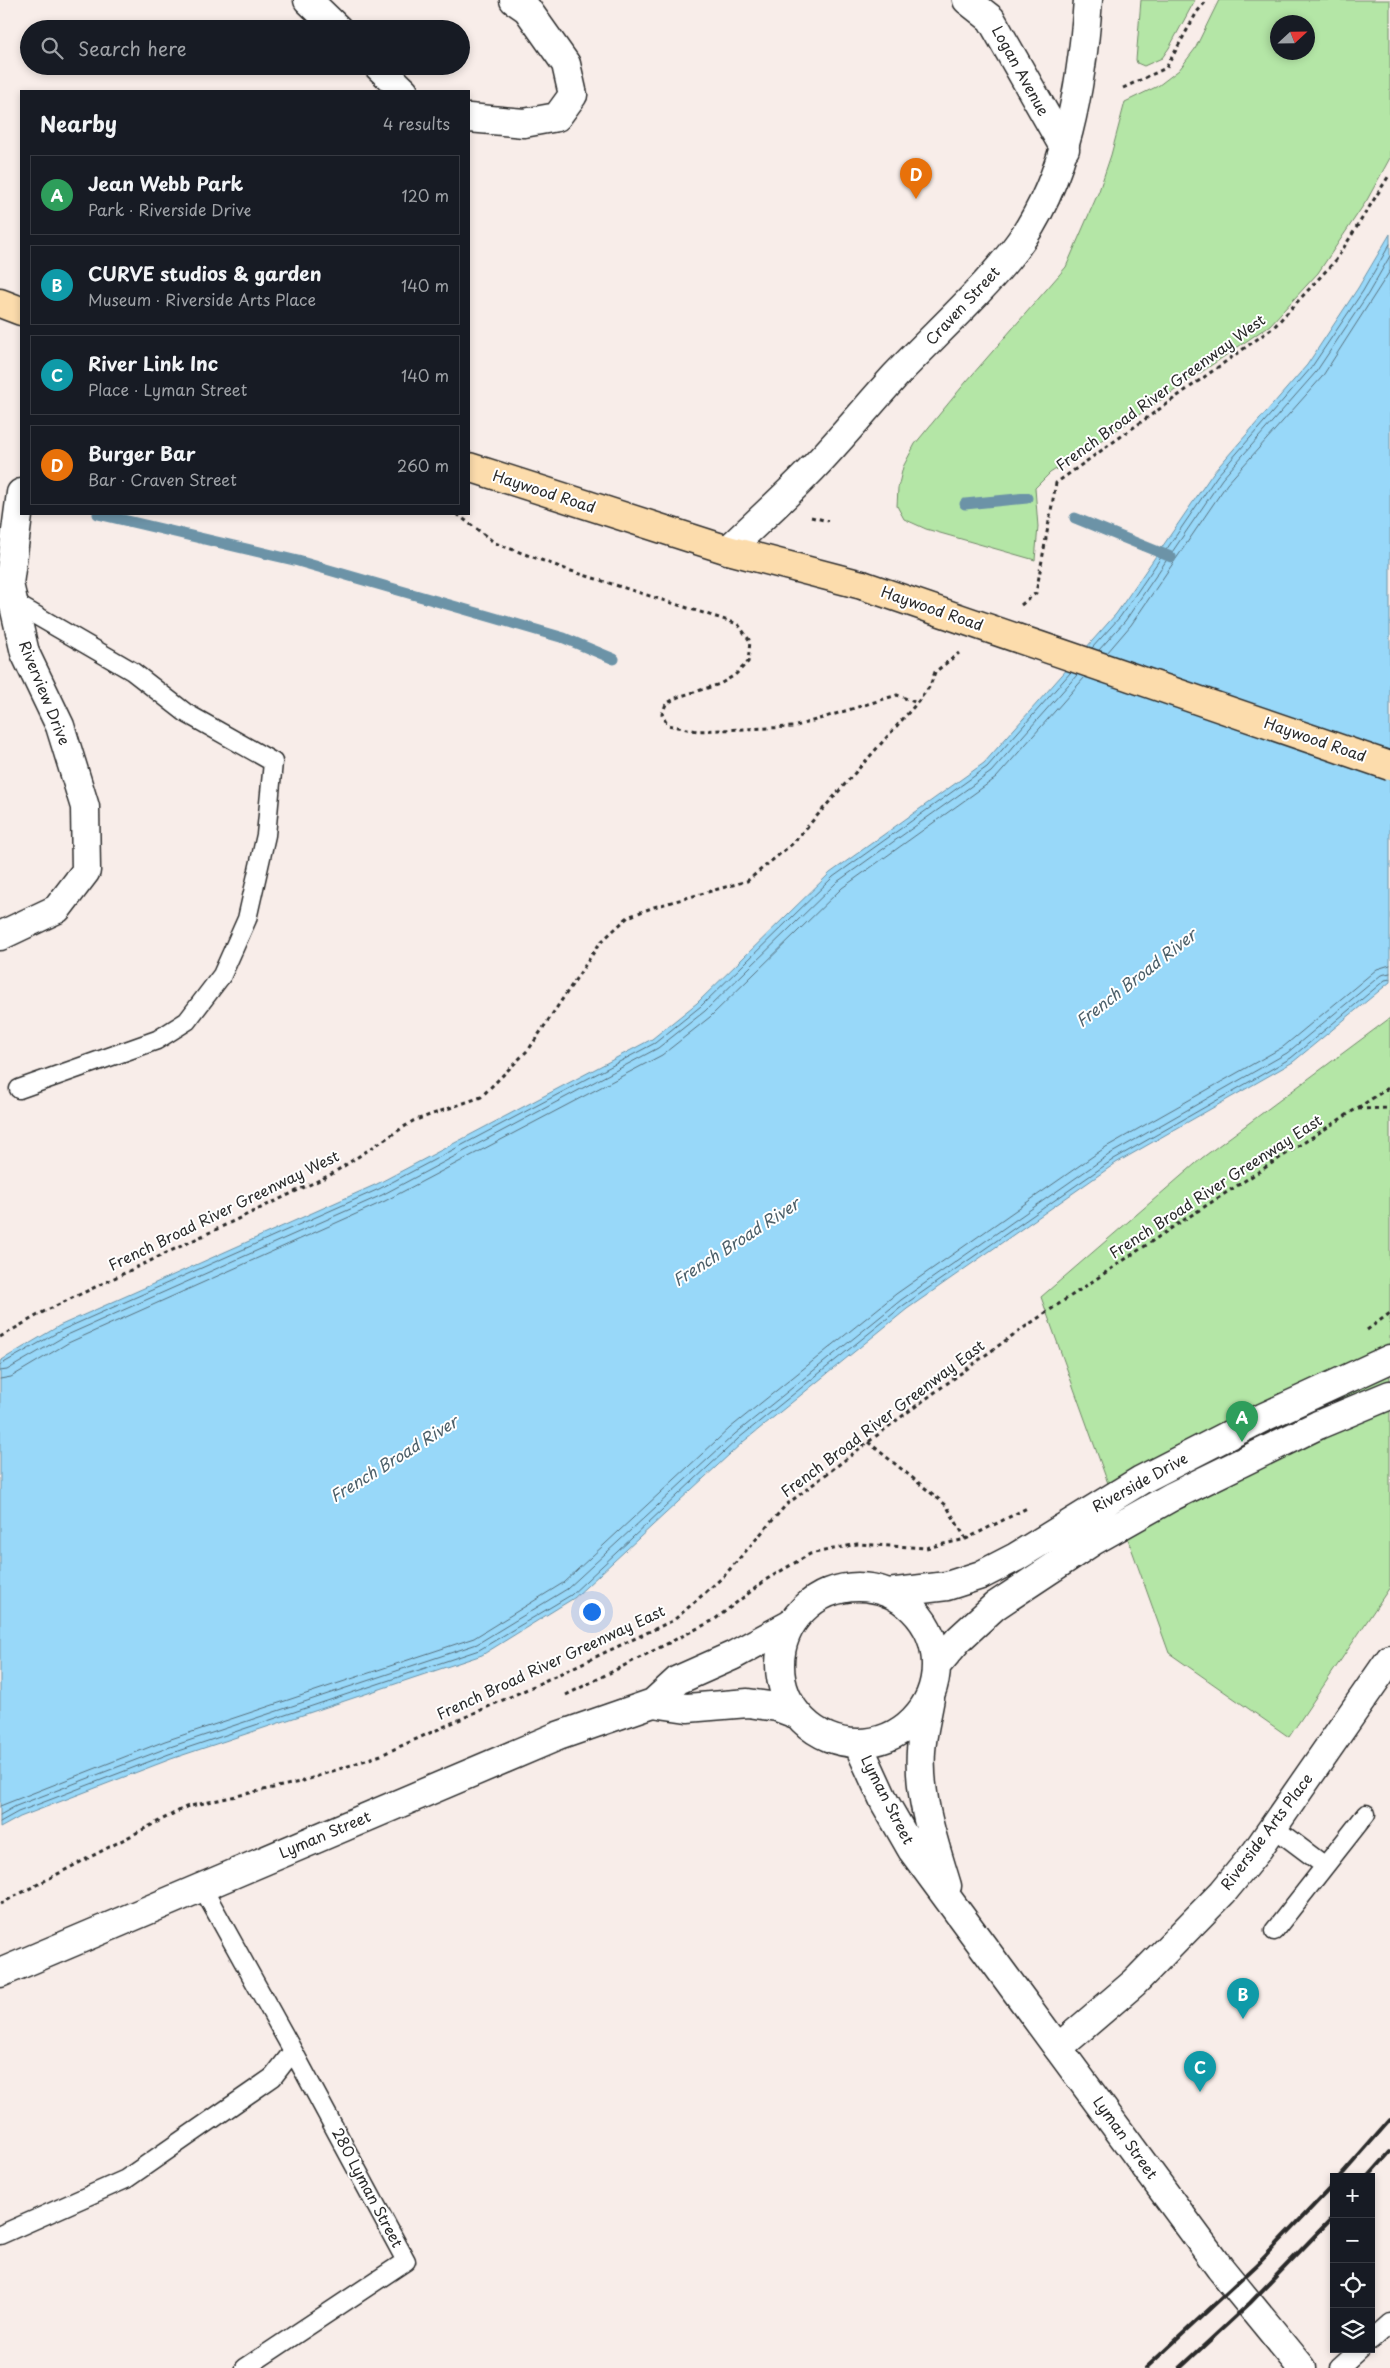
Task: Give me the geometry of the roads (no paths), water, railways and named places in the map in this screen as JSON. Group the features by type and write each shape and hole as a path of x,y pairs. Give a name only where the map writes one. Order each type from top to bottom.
{"main road":[{"path":"308,0 329,20"},
{"path":"470,118 524,123 557,118 573,95 566,64 526,9 514,0"},
{"name":"Logan Avenue","path":"967,0 991,18 1065,149"},
{"name":"Craven Street","path":"728,550 812,469 896,376 963,309 1015,249 1038,210 1065,149 1085,44 1088,0"},
{"path":"387,75 403,90"},
{"path":"0,304 20,311"},
{"name":"Haywood Road","path":"470,467 728,550 862,585 1390,766"},
{"name":"Riverview Drive","path":"0,936 56,909 86,871 85,807 60,726 25,652 9,584 20,501"},
{"name":"Riverside Drive","path":"888,1593 947,1586 981,1575 1016,1557 1141,1480 1264,1417 1390,1359"},
{"name":"Riverside Drive","path":"934,1678 959,1639 995,1606 1093,1541 1190,1487 1318,1425 1390,1396"},
{"path":"844,1588 859,1588 888,1593 906,1604 922,1620 932,1642 934,1678 921,1712 903,1729 882,1740 858,1744 812,1729 798,1715 783,1690 779,1666 782,1644 791,1624 805,1607 823,1594 844,1588"},
{"name":"Lyman Street","path":"0,1972 558,1736 653,1703 678,1680 732,1656 791,1624"},
{"name":"Riverside Arts Place","path":"1058,2048 1134,1983 1223,1892 1273,1827 1390,1659"},
{"name":"Lyman Street","path":"934,1678 921,1752 923,1789 930,1828 952,1905"},
{"name":"Lyman Street","path":"653,1703 687,1708 748,1703 777,1707 798,1715"},
{"name":"Lyman Street","path":"858,1744 884,1803 912,1850 1220,2268 1302,2368"}],"lane":[{"path":"13,602 132,672 186,713 273,762 266,835 246,920 222,975 187,1021 157,1040 19,1089"},
{"path":"1274,1931 1366,1814"},
{"path":"1273,1827 1325,1866"},
{"path":"0,2235 126,2179 273,2077 293,2051 202,1887"},
{"name":"280 Lyman Street","path":"244,2368 406,2261 293,2051"},
{"path":"1375,2336 1390,2323"},
{"path":"1339,2368 1356,2353"}],"water":[{"name":"French Broad River","path":"1390,234 1390,982 1293,1062 1116,1163 907,1309 743,1442 574,1598 482,1655 171,1759 20,1817 0,1828 0,1361 59,1326 377,1184 652,1039 697,1003 830,873 984,763 1116,614 1213,473 1307,365 1358,288"}],"waterway":[{"path":"965,504 1027,498"},
{"path":"102,515 298,561 564,638 614,659"},
{"path":"1075,518 1171,557"}],"railway":[{"path":"1344,2173 1390,2120"},
{"path":"1372,2173 1390,2152"},
{"path":"1146,2368 1258,2264 1330,2188"},
{"path":"1180,2368 1250,2303 1332,2218"}],"place":[{"name":"Burger Bar","path":"916,199"},
{"name":"Jean Webb Park","path":"1242,1442"},
{"name":"CURVE studios & garden","path":"1243,2019"},
{"name":"River Link Inc","path":"1200,2092"}]}
